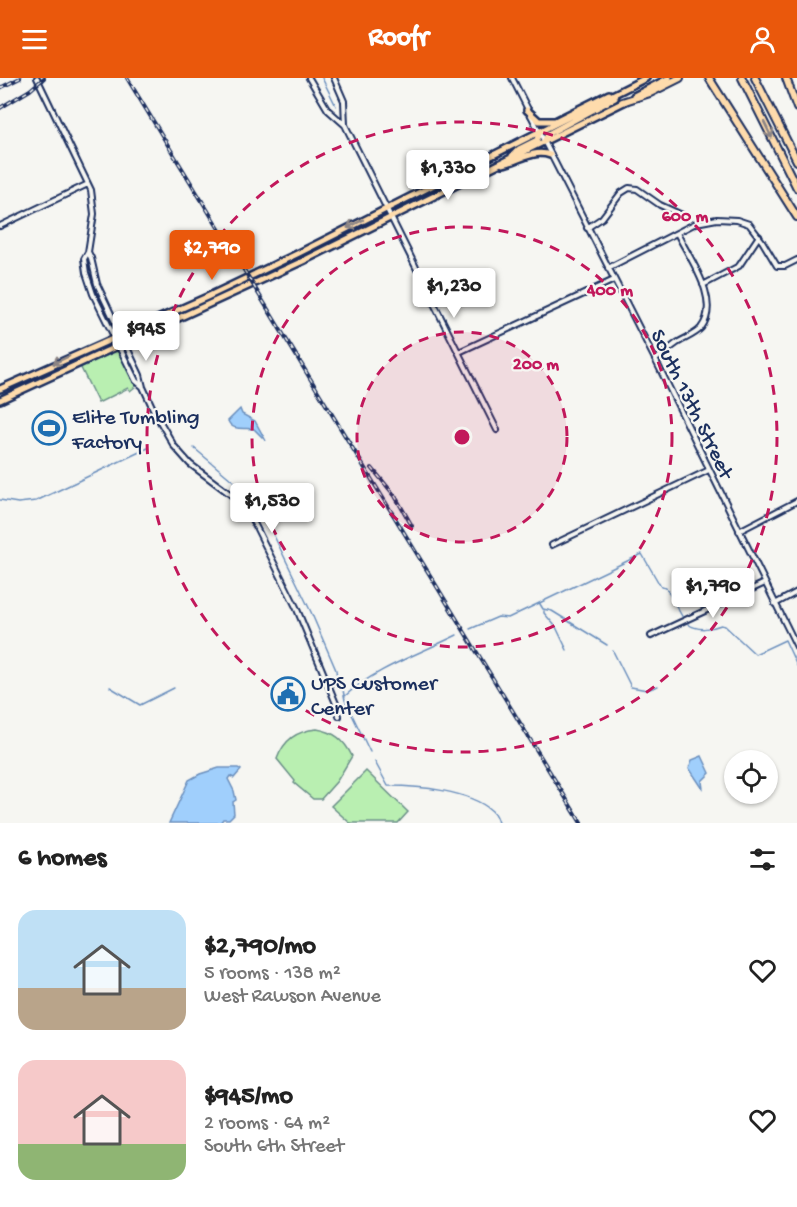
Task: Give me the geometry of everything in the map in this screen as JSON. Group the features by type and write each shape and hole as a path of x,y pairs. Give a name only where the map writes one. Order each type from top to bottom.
{"highway":[{"path":"622,102 650,93 680,78"},
{"path":"703,78 730,113"},
{"path":"709,78 797,217"},
{"path":"742,78 797,188"},
{"path":"755,78 797,161"},
{"path":"786,78 797,108"}],"main road":[{"path":"0,389 234,284 453,174 539,134 646,78"},
{"path":"0,400 276,274 669,78"},
{"path":"527,110 539,121 555,121 598,99 626,88"},
{"path":"544,142 548,134 604,105 626,88"},
{"path":"509,159 519,149 537,140 539,134"},
{"path":"493,167 510,163 526,155 544,153 550,155"},
{"path":"486,158 493,167"},
{"path":"453,174 457,184"}],"street":[{"path":"37,78 88,184 94,208 88,252 84,259 87,280 114,337 122,344"},
{"path":"309,78 328,110 345,125 497,430"},
{"path":"334,78 344,101 345,125"},
{"name":"South 13th Street","path":"512,78 797,647"},
{"path":"0,226 88,184"},
{"path":"587,228 602,218 621,193 629,188 637,189 660,205 682,215"},
{"path":"608,268 701,221 717,219 737,220 752,227 777,266 784,266 797,260"},
{"path":"655,360 675,344 700,329 705,322 709,306 703,285 677,232"},
{"path":"703,285 737,268 759,236"},
{"path":"88,252 97,284 121,334 122,344 136,381 142,387 164,430 179,452 199,471 234,497 251,518 296,608 338,706 339,716"},
{"path":"459,352 614,280"},
{"path":"552,545 709,470"},
{"path":"739,531 797,501"},
{"path":"651,636 765,583"},
{"path":"776,604 797,592"}],"green space":[{"path":"116,351 136,386 130,391 128,388 98,403 80,366"},
{"path":"317,729 329,732 338,738 346,745 352,756 337,781 321,799 313,799 294,783 295,781 277,759 287,742 297,734"},
{"path":"366,771 408,812 398,823 350,823 331,806"}],"water":[{"path":"240,409 242,414 255,421 266,441 254,429 236,428 230,424 228,421"},
{"path":"702,756 710,773 702,781 703,789 689,768 692,760"},
{"path":"219,768 241,770 234,778 230,776 228,779 236,800 233,802 234,814 220,823 169,823 189,780"}],"waterway":[{"path":"322,78 336,106"},
{"path":"0,500 18,503 36,501 148,448"},
{"path":"194,448 251,496 260,507 311,612 336,670 337,678 342,685 345,700 370,752"},
{"path":"470,629 498,617 508,618 642,554 661,587 666,588 683,618"},
{"path":"540,604 543,609 552,611 607,645"},
{"path":"544,611 556,627 567,650"},
{"path":"688,624 700,628 725,626 755,654 785,640 797,666"},
{"path":"345,696 357,686 398,662 457,635"},
{"path":"613,651 631,687 647,690 658,686"},
{"path":"110,687 140,705 174,688"},
{"path":"375,762 388,786 428,788 470,798 492,811 498,823"}],"railway":[{"path":"0,88 20,78"},
{"path":"0,108 30,90 44,78"},
{"path":"127,78 581,823"},
{"path":"372,468 395,496 412,526"}],"place":[{"name":"Elite Tumbling Factory","path":"49,428"},
{"name":"UPS Customer Center","path":"288,694"}]}
